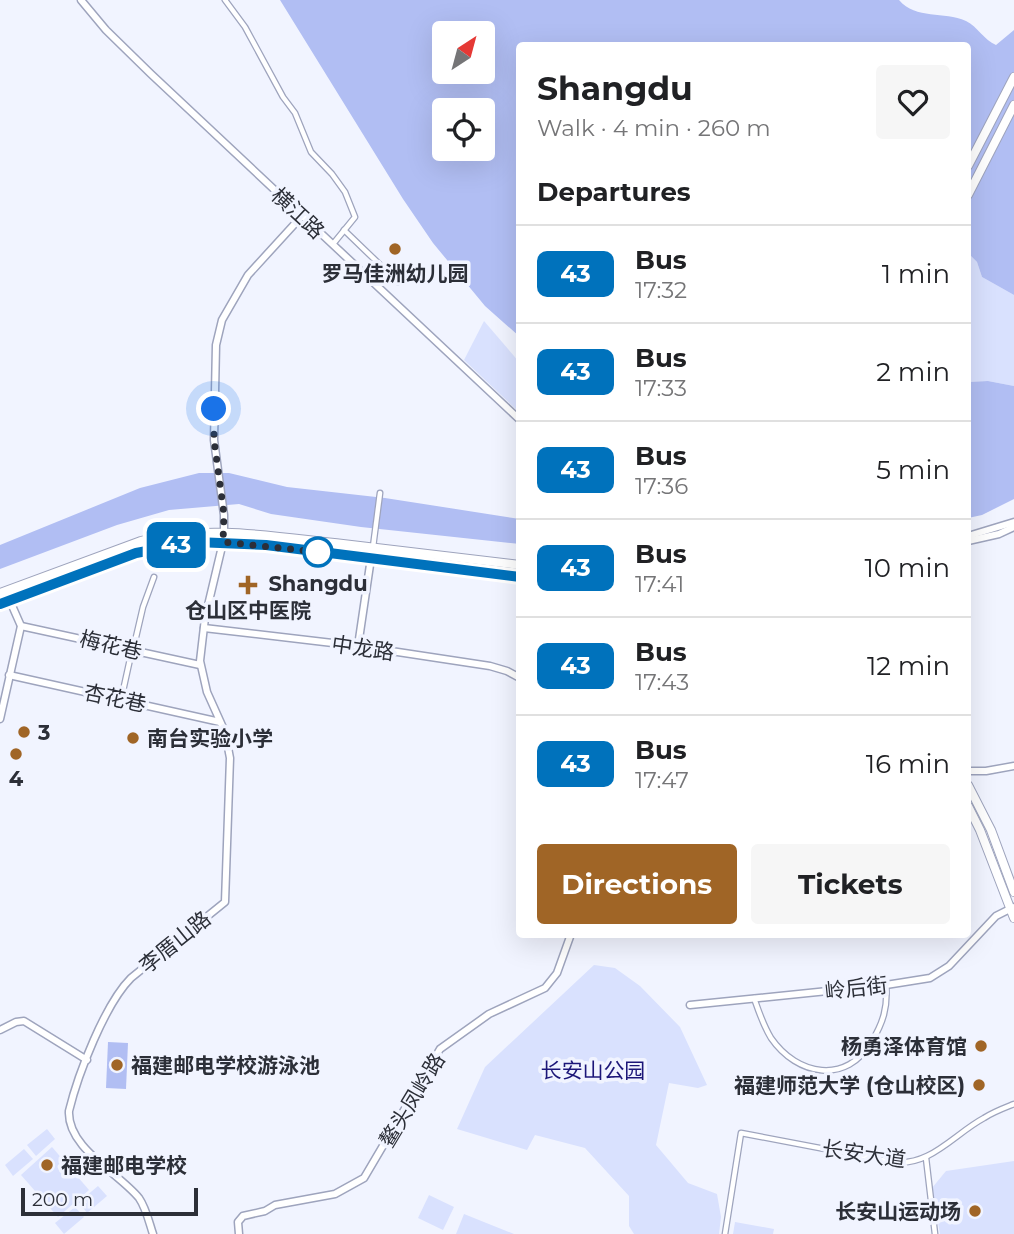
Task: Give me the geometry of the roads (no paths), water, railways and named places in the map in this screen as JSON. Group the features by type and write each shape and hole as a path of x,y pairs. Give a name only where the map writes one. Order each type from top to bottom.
{"main road":[{"path":"971,160 1014,77"},
{"path":"971,189 1014,105"},
{"path":"0,593 141,541 184,532 224,532 516,565"},
{"path":"0,604 144,551 189,543 223,542 516,577"},
{"path":"971,791 991,830 1014,892"},
{"path":"971,812 981,830 1014,918"}],"street":[{"name":"横江路","path":"81,0 106,30 150,74 516,416"},
{"path":"225,0 245,27 295,113 311,152 345,192 355,217 332,245"},
{"name":"李厝山路","path":"153,1234 138,1198 102,1165 76,1136 70,1125 70,1108 105,1016 127,982 225,902 230,764 227,742 207,692 200,665 204,628 224,532 214,440 216,345 222,320 253,267 301,217"},
{"path":"344,230 398,282"},
{"path":"373,548 380,493"},
{"path":"971,537 1014,522"},
{"path":"971,538 999,534 1014,527"},
{"path":"358,646 371,558"},
{"path":"121,700 143,607 154,577"},
{"path":"0,719 21,626 10,601"},
{"name":"梅花巷","path":"21,626 200,665"},
{"name":"中龙路","path":"204,628 358,646 495,667 516,675"},
{"name":"杏花巷","path":"9,675 220,722"},
{"path":"971,771 1014,766"},
{"name":"岭后街","path":"690,1005 920,980 949,967 996,916 1012,908"},
{"name":"鳌头凤岭路","path":"239,1234 237,1224 245,1215 265,1211 277,1204 329,1196 364,1178 440,1049 489,1014 545,988 557,973 570,938"},
{"path":"754,998 767,1031 787,1054 808,1068 832,1072 852,1065 869,1047 881,1026 888,1003 886,985"},
{"path":"0,1030 24,1021 88,1060"},
{"name":"长安大道","path":"725,1234 741,1133 892,1162 911,1163 926,1157 984,1117 1014,1104"},
{"path":"926,1157 934,1234"}],"water":[{"path":"280,0 899,0 922,13 966,21 996,45 1014,30 1014,295 982,277 977,262 971,256 971,42 516,42 516,333 485,306 433,243 403,199"},
{"path":"988,381 1014,386 1014,499 982,515 971,517 971,382"},
{"path":"199,473 229,473 287,487 385,498 516,518 516,544 361,527 271,514 239,504 169,510 117,525 0,569 0,545 140,488"},
{"name":"福建邮电学校游泳池","path":"108,1042 128,1043 126,1089 106,1088"}],"place":[{"name":"罗马佳洲幼儿园","path":"395,249"},
{"name":"Shangdu","path":"318,552"},
{"name":"仓山区中医院","path":"248,585"},
{"name":"3","path":"24,732"},
{"name":"南台实验小学","path":"133,738"},
{"name":"4","path":"16,754"},
{"name":"杨勇泽体育馆","path":"981,1046"},
{"name":"福建邮电学校游泳池","path":"117,1065"},
{"name":"福建师范大学 (仓山校区)","path":"979,1085"},
{"name":"福建邮电学校","path":"47,1165"},
{"name":"长安山运动场","path":"975,1211"}],"park label":[{"name":"长安山公园","path":"593,1070"}]}
